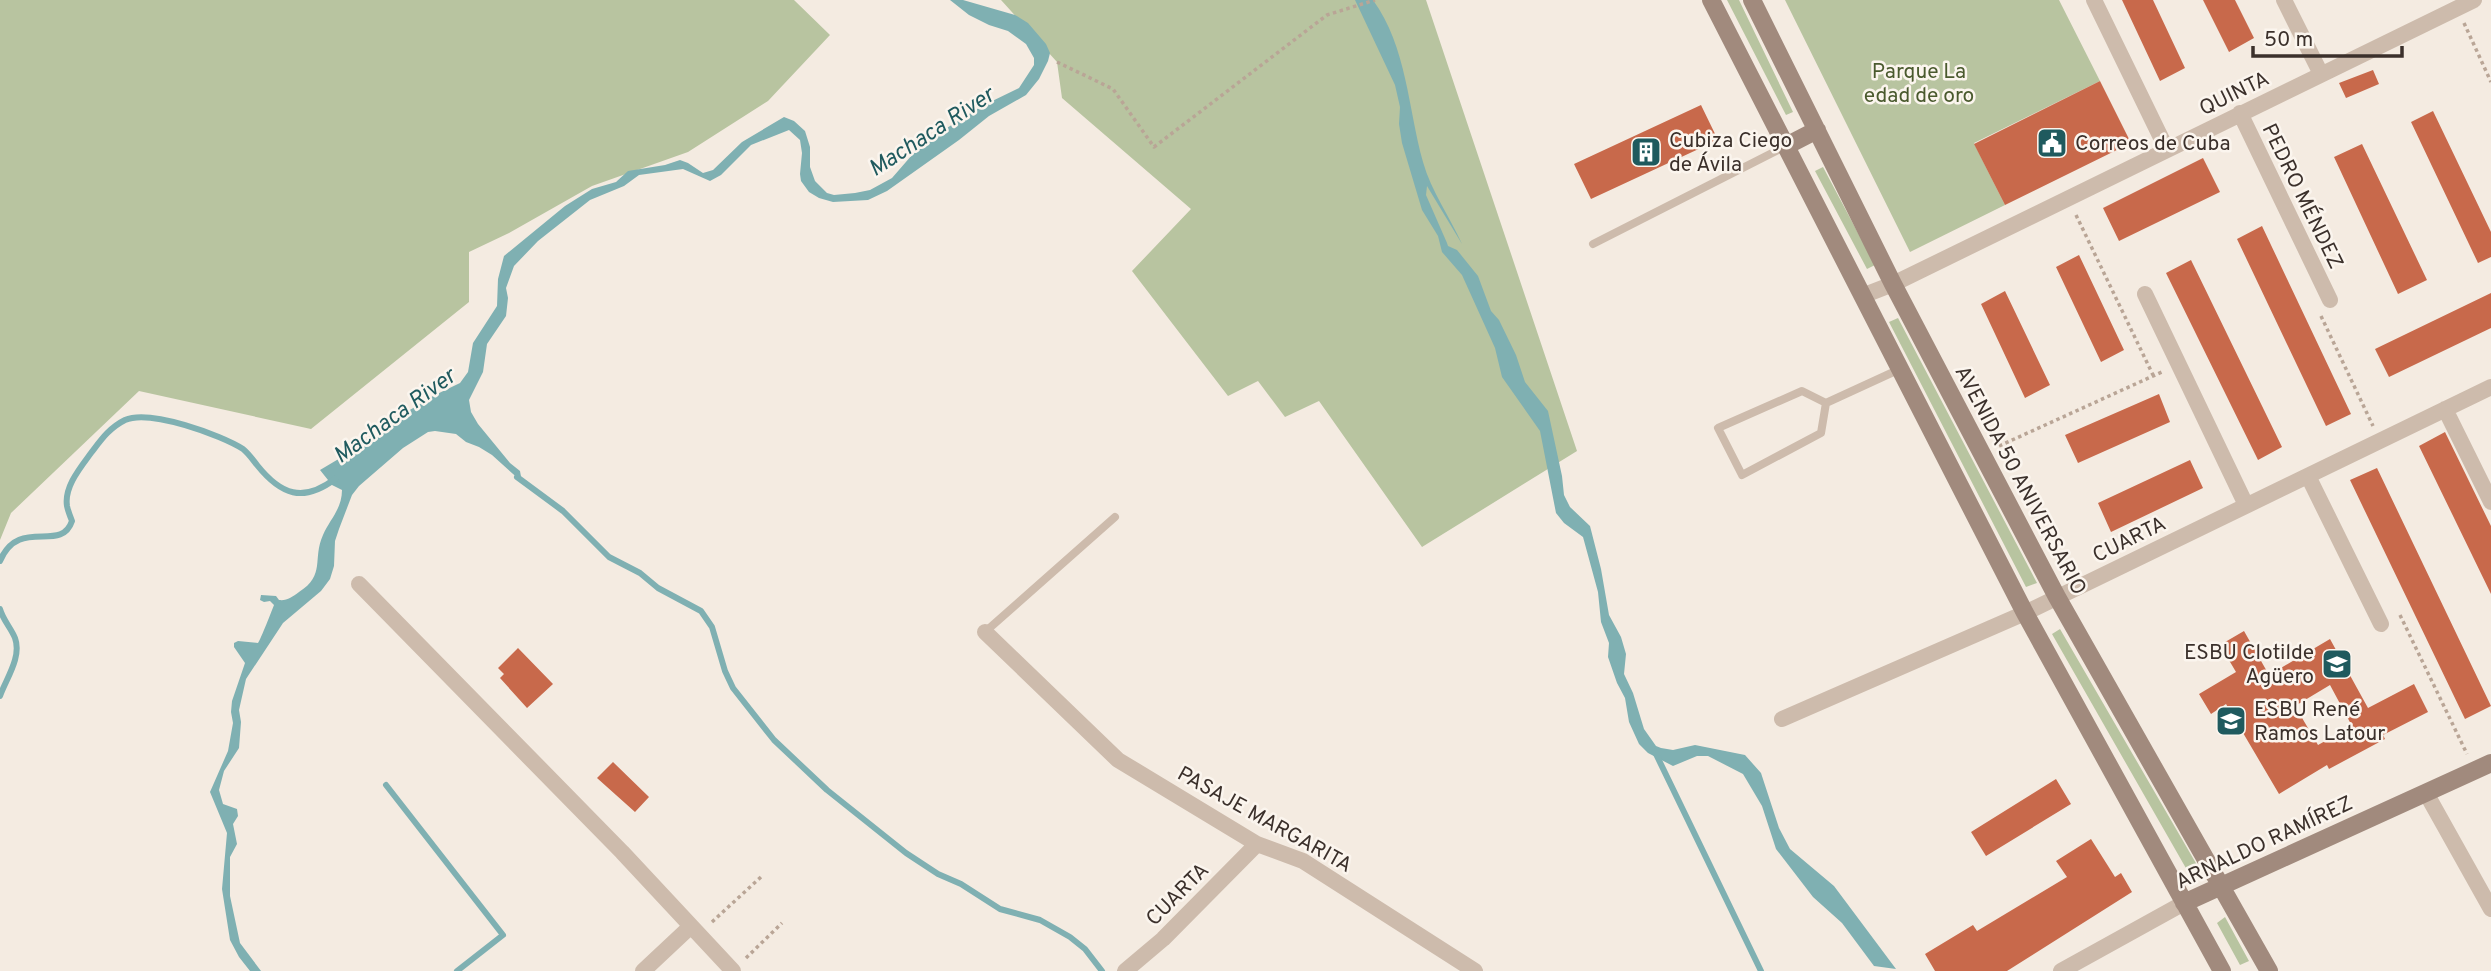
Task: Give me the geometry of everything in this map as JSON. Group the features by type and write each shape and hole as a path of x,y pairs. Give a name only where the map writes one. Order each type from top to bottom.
{"main road":[{"path":"1711,0 2025,613 2222,971"},
{"name":"AVENIDA 50 ANIVERSARIO","path":"1752,0 1894,284 2057,597 2269,971"},
{"path":"1786,146 1817,130"},
{"name":"ARNALDO RAMÍREZ","path":"2184,903 2483,767"}],"street":[{"path":"2094,0 2167,150"},
{"path":"2284,0 2320,74"},
{"name":"QUINTA","path":"1862,296 1894,284 2468,3"},
{"name":"PEDRO MÉNDEZ","path":"2240,113 2330,300"},
{"path":"2145,294 2246,505"},
{"name":"CUARTA","path":"1782,719 2025,613 2491,387"},
{"path":"2445,409 2491,502"},
{"path":"2308,475 2381,624"},
{"path":"359,584 612,842 733,971"},
{"name":"PASAJE MARGARITA","path":"985,632 1118,760 1257,844 1303,861 1475,971"},
{"path":"2426,793 2491,909"},
{"name":"CUARTA","path":"1125,971 1163,939 1257,844"},
{"name":"ARNALDO RAMÍREZ","path":"2061,971 2184,903"},
{"path":"643,971 694,931"}],"lane":[{"path":"1593,244 1786,146"},
{"path":"1826,403 1900,369"},
{"path":"1802,391 1826,403 1821,433 1742,475 1718,428 1802,391"},
{"path":"985,632 1115,517"}],"path":[{"path":"1058,62 1113,89 1154,147 1327,15 1375,0"},
{"path":"2468,3 2491,82"},
{"path":"2067,197 2153,376"},
{"name":"PEDRO MÉNDEZ","path":"2330,300 2316,305 2380,441"},
{"path":"1981,454 2178,364"},
{"path":"2400,615 2483,767"},
{"path":"694,931 762,876"},
{"path":"733,971 782,923"}],"green space":[{"path":"0,0 794,0 830,35 768,101 688,152 592,186 509,233 469,252 469,302 311,429 139,391 11,513 0,540"},
{"path":"1001,0 1426,0 1577,451 1422,547 1319,401 1285,417 1258,381 1228,396 1132,271 1191,209 1062,98 1057,62"},
{"path":"1727,0 1739,0 1793,112 1786,115"},
{"name":"Parque La edad de oro","path":"1785,0 2059,0 2100,81 1974,143 2005,205 1910,252"},
{"path":"1823,167 1875,265 1867,269 1815,171"},
{"path":"1898,318 2037,583 2026,587 1889,322"},
{"path":"2060,629 2197,865 2187,870 2052,634"},
{"path":"2225,917 2249,961 2240,965 2217,923"}],"water":[{"path":"950,0 963,0 1015,15 1028,23 1046,44 1050,53 1048,61 1039,79 1026,95 989,116 887,191 868,200 833,202 809,192 801,181 800,140 789,130 751,145 721,175 710,181 683,169 639,175 624,186 590,200 538,241 514,266 506,288 506,316 487,344 483,372 469,400 471,412 478,424 510,463 520,471 522,482 492,455 456,434 428,432 403,448 352,495 335,541 334,566 330,579 321,591 283,623 246,679 239,710 239,748 224,771 219,790 223,804 237,809 238,816 233,824 237,844 230,857 230,896 240,943 261,971 250,971 230,940 222,889 227,833 210,792 228,751 233,723 232,701 245,663 234,643 258,643 274,605 270,601 260,600 261,595 276,596 279,600 287,599 313,579 323,535 340,503 342,490 332,485 320,470 352,451 380,428 460,383 468,372 473,343 497,306 498,279 504,256 565,206 592,189 616,182 628,171 680,160 703,173 713,170 742,142 784,117 794,121 805,131 810,147 810,167 815,181 827,193 834,195 870,190 892,178 912,155 942,131 982,106 1019,88 1034,65 1034,58 1026,44 1008,31 969,15"},
{"path":"1355,0 1373,0 1393,38 1405,78 1426,173 1462,244 1427,186 1426,195 1448,246 1457,250 1478,276 1491,311 1499,320 1516,355 1525,382 1548,411 1564,495 1570,507 1590,526 1609,615 1621,637 1626,654 1624,674 1644,729 1656,746 1661,748 1673,750 1695,745 1745,755 1761,773 1779,828 1790,849 1834,886 1896,969 1874,966 1842,923 1813,897 1776,849 1762,806 1743,774 1708,756 1697,756 1673,766 1648,753 1639,744 1629,722 1625,698 1608,657 1609,643 1601,622 1598,592 1583,537 1564,523 1556,513 1540,431 1502,377 1495,348 1462,275 1442,252 1438,236 1422,210 1402,143 1400,107 1395,85"}],"building":[{"path":"2122,0 2153,0 2185,68 2160,81"},
{"path":"2203,0 2235,0 2254,38 2229,52"},
{"path":"2373,70 2379,84 2346,98 2339,83"},
{"name":"Correos de Cuba","path":"2100,81 2131,143 2005,205 1974,144"},
{"name":"Cubiza Ciego de Ávila","path":"1701,105 1718,140 1591,199 1574,164"},
{"path":"2433,111 2491,232 2491,257 2478,263 2411,122"},
{"path":"2362,144 2427,280 2398,294 2334,157"},
{"path":"2203,158 2220,192 2119,241 2103,208"},
{"path":"2262,226 2351,414 2326,426 2237,239"},
{"path":"2079,255 2124,350 2101,362 2056,267"},
{"path":"2191,260 2282,447 2258,460 2166,273"},
{"path":"2005,291 2050,385 2025,398 1981,304"},
{"path":"2491,293 2491,328 2389,377 2375,349"},
{"path":"2159,394 2170,422 2078,463 2065,435"},
{"path":"2445,432 2491,526 2491,594 2419,446"},
{"path":"2190,460 2203,488 2111,532 2098,503"},
{"path":"2377,468 2491,706 2465,719 2350,480"},
{"path":"2244,631 2269,675 2330,639 2368,708 2414,684 2428,712 2383,735 2385,739 2329,769 2327,765 2279,794 2226,704 2211,714 2199,694 2236,672 2220,645","holes":["2330,685 2352,726 2318,745 2295,706"]},
{"path":"518,648 553,684 527,708 500,678 504,674 498,668"},
{"path":"613,762 649,797 635,812 597,778"},
{"path":"2056,779 2071,804 1986,856 1971,832"},
{"path":"2091,839 2115,877 2121,873 2132,892 2007,971 1935,971 1925,954 1973,925 1977,931 2067,877 2056,861"}],"waterway":[{"name":"Machaca River","path":"0,561 8,548 18,540 59,535 67,530 72,521 67,499 74,478 106,435 125,420 151,418 168,421 219,437 243,449 275,483 293,492 313,491 335,479"},
{"path":"517,477 563,511 609,557 701,611 712,627 733,688 774,740 827,790 906,853 938,874 961,884 1000,909 1040,920 1070,937 1085,949 1102,971"},
{"name":"Machaca River","path":"0,609 17,645 15,660 0,696"},
{"path":"1655,752 1761,971"},
{"path":"386,785 503,935 457,971"}],"place":[{"name":"Correos de Cuba","path":"2052,143"},
{"name":"Cubiza Ciego de Ávila","path":"1646,152"},
{"name":"ESBU Clotilde Agüero","path":"2337,664"},
{"name":"ESBU René Ramos Latour","path":"2231,721"}]}
